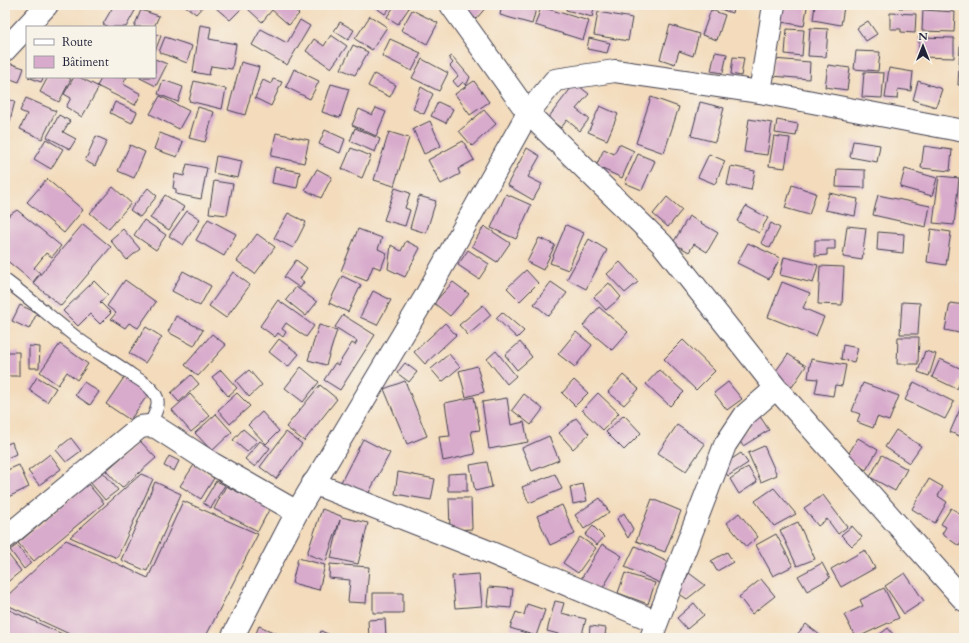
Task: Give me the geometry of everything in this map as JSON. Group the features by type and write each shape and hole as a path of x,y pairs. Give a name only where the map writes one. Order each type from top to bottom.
{"street":[{"path":"27,26 47,5"},
{"path":"451,5 528,113 662,244 776,388 964,600"},
{"path":"760,92 774,5"},
{"path":"5,50 26,28"},
{"path":"232,638 296,512 424,299 528,113 555,80 615,71 760,92 964,131"},
{"path":"313,483 484,550 654,630 725,445 745,415 776,388"},
{"path":"5,538 140,427 148,426 156,427 213,464 296,512"}],"lane":[{"path":"5,280 29,297 46,314 83,342 119,365 154,391 158,399 158,406 148,426"}],"building":[{"path":"114,5 134,5 137,7 127,26 106,26 103,24"},
{"path":"184,5 204,5 196,14"},
{"path":"219,5 245,5 230,20 216,8"},
{"path":"252,5 289,5 299,14 289,25 272,10 262,22 248,9"},
{"path":"372,5 392,5 385,14"},
{"path":"395,5 405,5 409,8 398,24 387,17"},
{"path":"460,5 488,5 476,19"},
{"path":"502,5 537,5 532,24 500,15"},
{"path":"567,5 595,5 592,17 566,10"},
{"path":"708,5 734,5 732,13"},
{"path":"778,5 797,5 807,7 804,26 776,21"},
{"path":"815,5 844,7 841,25 813,20"},
{"path":"899,5 917,5 917,8 899,8"},
{"path":"541,7 589,21 583,40 535,25"},
{"path":"141,10 159,16 154,26 134,26"},
{"path":"412,10 438,23 427,44 401,30"},
{"path":"711,10 725,15 717,40 702,35"},
{"path":"923,10 955,12 954,32 922,31"},
{"path":"598,12 632,18 628,41 594,35"},
{"path":"890,13 916,14 915,33 901,32 901,29 890,29"},
{"path":"370,16 387,27 372,50 355,39"},
{"path":"300,20 310,26 287,65 252,45 261,29 287,43"},
{"path":"868,21 877,34 866,41 857,28"},
{"path":"340,22 354,30 348,40 334,31"},
{"path":"200,25 211,27 209,39 236,44 232,69 211,66 209,75 193,72"},
{"path":"670,25 699,34 693,56 679,51 675,64 660,59"},
{"path":"810,28 828,29 826,57 808,56"},
{"path":"787,29 804,30 802,56 785,54"},
{"path":"156,34 161,36 156,48"},
{"path":"331,35 347,46 331,68 306,51 314,39 324,46"},
{"path":"165,37 192,46 187,63 159,52"},
{"path":"919,37 954,38 954,58 919,57"},
{"path":"589,38 610,43 607,53 587,49"},
{"path":"390,39 421,53 412,71 382,56"},
{"path":"353,45 368,52 355,75 341,69"},
{"path":"960,46 964,47 964,85 958,85"},
{"path":"856,51 880,52 878,71 854,69"},
{"path":"715,52 727,54 723,73 711,71"},
{"path":"452,56 470,77 466,86 463,82 458,87 453,81 458,76 450,66 453,63 449,58"},
{"path":"733,57 744,58 741,76 731,74"},
{"path":"156,59 167,64 156,86 140,78 156,78"},
{"path":"422,59 448,73 439,91 412,78"},
{"path":"773,59 810,62 809,79 772,76"},
{"path":"5,62 24,68 19,82 5,77"},
{"path":"241,62 259,67 245,115 228,110"},
{"path":"828,65 850,68 847,90 825,87"},
{"path":"889,68 913,72 911,91 898,89 897,99 885,98"},
{"path":"294,69 319,81 310,99 286,87"},
{"path":"864,72 884,73 882,98 862,97"},
{"path":"374,74 396,85 390,97 368,86"},
{"path":"31,78 43,78 41,82"},
{"path":"47,78 71,79 59,102 40,92"},
{"path":"73,78 81,78 99,87 82,117 66,107 71,98 64,94"},
{"path":"101,78 126,78 123,84 141,94 135,105 97,86"},
{"path":"273,79 282,82 271,106 255,98 263,80 271,84"},
{"path":"163,80 183,87 178,102 158,94"},
{"path":"194,81 226,89 222,109 189,101"},
{"path":"474,81 489,102 470,115 455,94"},
{"path":"918,81 942,89 936,107 913,100"},
{"path":"575,83 589,94 576,109 589,119 580,131 567,120 561,128 548,118"},
{"path":"331,84 349,89 340,118 322,112"},
{"path":"421,87 433,94 424,114 413,109"},
{"path":"160,96 189,111 179,129 150,114"},
{"path":"651,97 679,107 664,153 636,143"},
{"path":"26,98 56,111 42,139 20,129 27,114 20,111"},
{"path":"5,99 15,101 8,128 5,128"},
{"path":"115,102 137,112 132,123 110,113"},
{"path":"438,102 453,109 446,123 431,116"},
{"path":"700,102 724,108 715,142 691,136"},
{"path":"600,106 618,114 607,140 588,132"},
{"path":"198,107 214,112 205,142 189,138"},
{"path":"376,108 386,112 376,136 352,125 359,109 372,115"},
{"path":"484,110 496,124 472,146 459,131"},
{"path":"59,115 70,121 63,132 76,139 70,149 47,137"},
{"path":"749,119 772,123 767,155 744,152"},
{"path":"777,120 798,124 796,136 775,133"},
{"path":"430,121 441,146 424,154 413,129"},
{"path":"355,128 380,139 375,152 350,141"},
{"path":"325,130 345,139 340,153 319,144"},
{"path":"389,132 409,138 394,186 374,180"},
{"path":"160,133 183,142 177,157 154,149"},
{"path":"276,133 309,140 304,163 271,156"},
{"path":"96,136 107,141 95,166 85,161"},
{"path":"774,136 790,138 785,168 769,166"},
{"path":"46,139 63,149 51,169 34,159"},
{"path":"463,141 474,160 458,169 460,174 441,184 428,160"},
{"path":"853,141 880,145 877,162 850,157"},
{"path":"619,144 634,151 622,178 596,166 604,149 614,154"},
{"path":"130,145 145,152 134,178 118,171"},
{"path":"924,146 952,150 950,171 921,168"},
{"path":"351,148 371,156 362,178 342,169"},
{"path":"527,148 540,156 528,177 542,184 533,200 507,185"},
{"path":"638,154 655,161 642,190 625,183"},
{"path":"709,154 725,161 715,184 698,177"},
{"path":"216,156 242,161 238,178 213,173"},
{"path":"187,164 207,168 201,199 176,194 176,189 173,188 175,174 184,176"},
{"path":"731,166 755,171 751,190 727,185"},
{"path":"275,167 300,172 297,188 272,183"},
{"path":"317,169 332,177 321,198 305,190"},
{"path":"837,169 865,170 865,188 836,187"},
{"path":"905,169 937,178 932,196 900,187"},
{"path":"939,176 959,178 954,225 933,223"},
{"path":"47,179 83,210 64,233 27,202"},
{"path":"214,181 233,184 227,215 209,213"},
{"path":"792,185 816,193 809,215 785,208"},
{"path":"113,187 131,203 109,229 90,213"},
{"path":"148,188 157,196 140,217 130,210"},
{"path":"395,188 410,193 405,208 410,210 405,226 384,220"},
{"path":"829,193 858,199 855,216 825,210"},
{"path":"506,194 531,205 516,239 491,228"},
{"path":"165,195 184,207 169,230 150,218"},
{"path":"878,195 930,206 926,227 873,215"},
{"path":"419,196 436,201 426,233 410,228"},
{"path":"667,197 682,210 668,227 653,214"},
{"path":"746,206 768,218 759,233 737,221"},
{"path":"17,210 61,246 52,257 46,253 34,268 40,273 33,282 5,259 5,218"},
{"path":"187,211 200,219 183,245 169,236"},
{"path":"288,213 306,222 293,248 274,238"},
{"path":"689,216 718,233 707,252 694,244 689,252 673,243"},
{"path":"208,219 236,234 224,256 196,240"},
{"path":"144,220 166,235 156,250 134,235"},
{"path":"771,223 780,228 770,248 761,243"},
{"path":"83,224 111,247 61,306 33,283"},
{"path":"566,225 584,233 568,270 550,263"},
{"path":"484,226 510,243 497,262 472,246"},
{"path":"847,226 866,228 862,260 843,257"},
{"path":"123,229 140,249 127,260 110,240"},
{"path":"358,229 382,238 378,249 387,253 381,269 373,266 367,281 341,271"},
{"path":"931,229 951,232 946,265 927,262"},
{"path":"878,232 904,234 903,253 877,250"},
{"path":"257,234 275,247 255,274 237,261"},
{"path":"539,238 555,245 543,270 527,262"},
{"path":"589,239 607,250 586,289 567,279"},
{"path":"815,240 835,240 835,249 827,249 827,255 815,256"},
{"path":"406,241 420,248 405,277 388,269 391,245 401,251"},
{"path":"748,243 780,258 769,279 737,263"},
{"path":"468,250 489,264 479,279 458,265"},
{"path":"784,257 818,265 813,283 780,275"},
{"path":"296,260 307,268 300,279 304,282 300,288 284,277"},
{"path":"620,262 638,282 625,293 607,274"},
{"path":"820,266 844,267 842,305 818,304"},
{"path":"526,270 538,283 520,301 507,288"},
{"path":"183,271 211,286 200,306 172,291"},
{"path":"233,272 250,285 226,318 209,306"},
{"path":"342,276 361,285 348,312 329,303"},
{"path":"125,280 156,302 138,328 129,323 125,328 111,319 116,313 107,306"},
{"path":"94,281 108,295 100,302 111,313 100,324 90,314 78,326 63,311"},
{"path":"453,282 469,294 450,316 434,303"},
{"path":"551,282 567,293 549,316 534,304"},
{"path":"782,282 810,293 803,308 824,317 816,336 768,317"},
{"path":"609,283 621,297 606,310 594,297"},
{"path":"296,287 317,302 306,316 286,300"},
{"path":"373,291 391,300 377,325 360,317"},
{"path":"278,300 314,326 306,337 286,323 282,329 286,332 283,337 278,333 275,337 260,326"},
{"path":"902,302 920,303 918,334 900,334"},
{"path":"950,303 964,305 964,334 945,330"},
{"path":"20,305 37,313 29,329 12,321"},
{"path":"483,305 491,315 468,335 459,325"},
{"path":"599,307 628,332 612,350 583,326"},
{"path":"502,312 524,331 517,338 496,318"},
{"path":"343,315 375,335 340,390 324,380 335,363 338,365 352,343 355,345 357,341 335,327"},
{"path":"176,316 203,330 194,346 168,332"},
{"path":"445,323 456,335 425,364 414,352"},
{"path":"319,325 337,330 326,365 308,360"},
{"path":"146,327 162,337 145,363 129,353"},
{"path":"576,332 592,345 575,367 558,354"},
{"path":"212,334 226,345 198,376 185,365"},
{"path":"898,337 919,337 918,364 897,364"},
{"path":"279,339 299,354 288,367 269,352"},
{"path":"683,340 715,371 696,390 664,359"},
{"path":"520,342 532,357 517,370 505,355"},
{"path":"60,344 88,364 77,380 67,372 58,385 40,372"},
{"path":"843,345 858,348 854,362 841,359"},
{"path":"29,346 40,347 39,368 29,368"},
{"path":"496,351 516,376 507,384 487,359"},
{"path":"925,351 936,354 929,376 918,372"},
{"path":"5,352 19,352 19,376 5,376"},
{"path":"449,354 460,367 442,382 431,369"},
{"path":"788,354 806,366 792,387 773,375"},
{"path":"811,359 846,365 842,386 835,385 833,396 815,393 818,379 808,378"},
{"path":"940,359 964,370 957,389 932,377"},
{"path":"405,363 417,372 409,382 397,373"},
{"path":"477,366 484,392 466,397 459,371"},
{"path":"301,367 319,382 303,402 285,388"},
{"path":"221,370 237,388 228,396 212,377"},
{"path":"249,370 262,385 249,397 236,381"},
{"path":"659,370 684,392 670,406 646,384"},
{"path":"191,375 199,384 179,402 171,393"},
{"path":"623,375 639,389 624,405 608,392"},
{"path":"125,376 149,393 130,420 106,404"},
{"path":"37,377 56,388 47,402 29,390"},
{"path":"574,380 588,393 575,406 562,393"},
{"path":"405,381 427,436 407,444 384,389"},
{"path":"84,382 99,392 90,405 75,395"},
{"path":"728,382 742,399 727,410 714,393"},
{"path":"914,382 954,402 945,419 905,400"},
{"path":"863,383 899,396 889,421 877,417 873,428 857,422 860,414 852,411"},
{"path":"320,385 337,399 304,441 286,427"},
{"path":"237,393 250,406 230,424 218,410"},
{"path":"598,393 619,413 603,430 582,410"},
{"path":"190,394 210,416 191,432 172,410"},
{"path":"524,394 543,409 531,425 512,410"},
{"path":"474,397 480,430 471,431 475,454 443,461 439,437 450,436 445,403"},
{"path":"507,398 511,425 524,422 528,442 489,449 482,402"},
{"path":"961,407 964,409 964,438 950,432"},
{"path":"262,412 279,431 266,444 248,425"},
{"path":"216,414 232,432 212,451 195,433"},
{"path":"624,415 641,433 624,450 606,432"},
{"path":"759,415 769,430 743,446 737,437 750,428 746,423"},
{"path":"576,418 589,434 573,449 559,433"},
{"path":"677,425 705,444 686,471 658,453"},
{"path":"243,429 257,441 247,452 233,440"},
{"path":"896,430 921,446 909,463 885,447"},
{"path":"286,432 302,444 276,479 260,467"},
{"path":"549,436 559,460 532,471 522,448"},
{"path":"71,438 81,451 66,462 56,450"},
{"path":"858,438 878,450 866,470 846,458"},
{"path":"363,439 390,453 366,498 340,484"},
{"path":"140,441 156,458 122,488 106,471"},
{"path":"260,441 270,448 255,467 245,459"},
{"path":"12,442 16,454 5,459 5,445"},
{"path":"764,446 777,475 761,482 748,453"},
{"path":"741,453 748,463 728,476 721,466"},
{"path":"50,454 61,469 39,485 28,471"},
{"path":"882,455 907,469 895,491 870,477"},
{"path":"169,456 179,461 174,471 164,466"},
{"path":"487,462 492,487 475,491 470,465"},
{"path":"19,465 29,487 6,498 5,471"},
{"path":"194,465 214,478 201,499 180,486"},
{"path":"748,467 757,482 739,494 730,479"},
{"path":"103,472 118,490 105,500 90,482"},
{"path":"398,472 435,479 431,500 395,494"},
{"path":"467,473 467,491 448,491 448,474"},
{"path":"141,474 153,479 117,558 70,537"},
{"path":"555,474 562,489 529,503 522,487"},
{"path":"929,479 943,487 938,496 947,502 935,523 912,509"},
{"path":"216,481 225,485 211,508 203,503"},
{"path":"155,482 181,494 147,571 121,560"},
{"path":"88,484 104,503 34,561 18,543"},
{"path":"583,484 587,501 573,504 570,487"},
{"path":"226,486 270,508 258,531 214,509"},
{"path":"774,488 796,514 774,526 755,501"},
{"path":"823,495 847,527 838,534 827,519 818,526 804,508"},
{"path":"449,498 471,498 472,529 450,530"},
{"path":"600,498 609,512 584,529 575,515"},
{"path":"652,499 681,511 665,552 636,541"},
{"path":"183,501 258,534 205,638 78,638 5,604 5,598 66,540 148,578"},
{"path":"562,505 575,534 550,545 537,516"},
{"path":"951,508 964,516 964,538 959,546 942,534 946,527 941,524"},
{"path":"322,509 341,517 368,523 358,564 331,558 340,520 326,561 307,554"},
{"path":"624,513 633,529 628,538 617,519"},
{"path":"739,513 758,537 746,547 727,523"},
{"path":"798,522 815,559 797,566 780,530"},
{"path":"593,526 604,537 597,545 585,535"},
{"path":"852,526 862,537 852,546 841,535"},
{"path":"776,534 793,566 773,576 756,545"},
{"path":"580,537 596,548 578,573 563,563"},
{"path":"602,544 622,556 601,591 581,579"},
{"path":"17,545 31,563 24,569 10,550"},
{"path":"635,546 670,563 660,583 625,567"},
{"path":"5,550 21,571 5,584"},
{"path":"865,550 875,568 841,587 831,569"},
{"path":"727,552 733,562 717,571 711,561"},
{"path":"298,558 325,565 319,590 292,583"},
{"path":"822,563 830,578 807,591 798,576"},
{"path":"330,564 369,567 366,603 348,602 350,580 329,578"},
{"path":"625,573 655,583 648,604 618,593"},
{"path":"689,573 705,585 687,599 678,593"},
{"path":"905,573 924,601 904,614 885,586"},
{"path":"479,574 482,606 455,608 452,576"},
{"path":"761,579 775,596 752,614 739,597"},
{"path":"489,587 513,589 511,608 487,606"},
{"path":"884,588 899,618 856,638 844,615 863,606 860,600"},
{"path":"373,593 403,593 403,613 373,613"},
{"path":"555,601 564,603 561,613 586,619 581,638 573,638 547,631"},
{"path":"694,603 704,615 687,629 677,618"},
{"path":"527,604 545,610 536,636 510,628 516,612 524,615"},
{"path":"5,608 71,638 5,638"},
{"path":"385,619 386,638 369,638 368,620"},
{"path":"806,624 821,636 819,638 794,638"},
{"path":"259,626 278,634 276,638 254,638"},
{"path":"590,626 606,628 605,635 619,638 589,638"},
{"path":"888,628 896,638 875,638"},
{"path":"321,631 337,638 318,638"}]}
